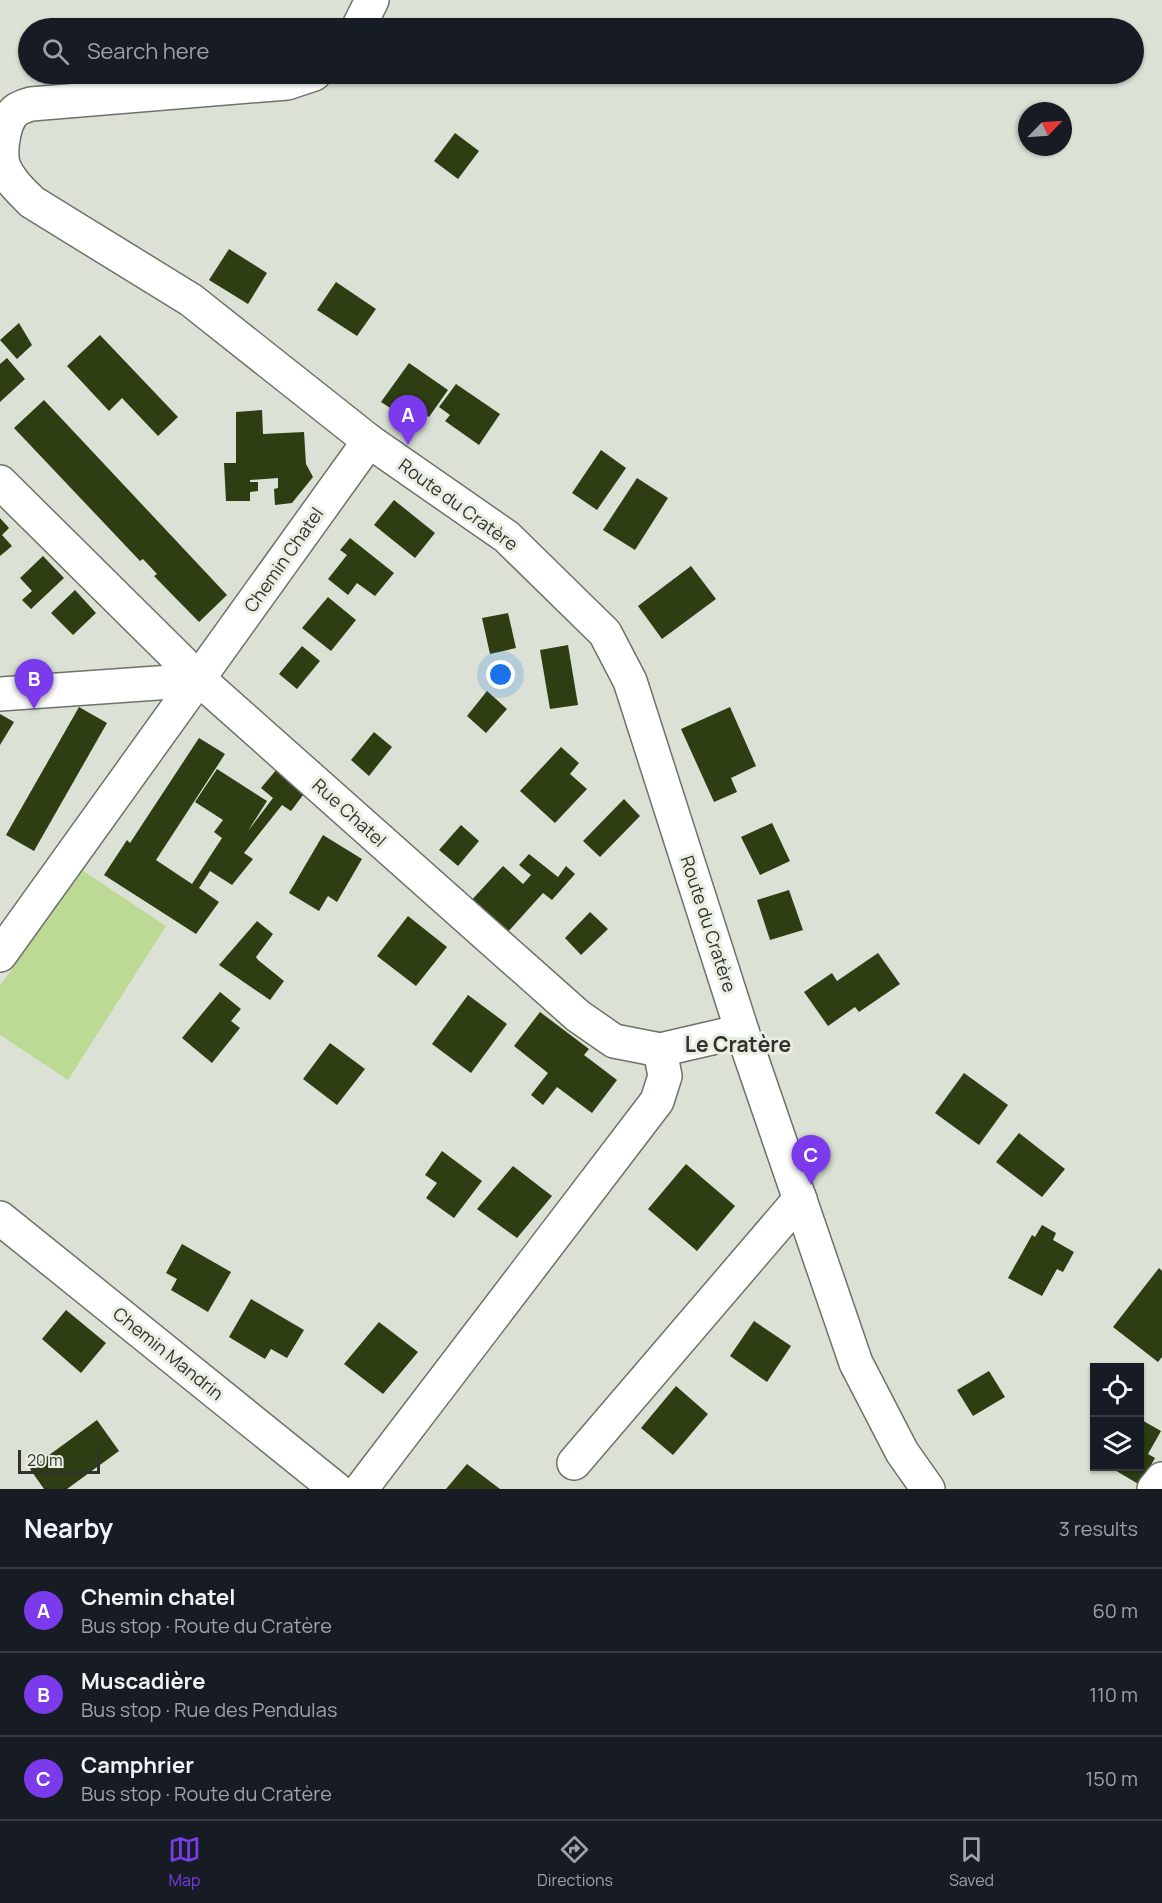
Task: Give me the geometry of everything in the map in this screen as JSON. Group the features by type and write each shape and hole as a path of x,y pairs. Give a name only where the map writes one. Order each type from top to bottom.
{"street":[{"path":"363,18 372,0"},
{"name":"Route du Cratère","path":"275,84 31,104 17,109 7,122 1,146 2,163 11,180 32,202 190,300 369,441 507,537 574,600 605,633 630,681 742,1031 856,1364 902,1452 928,1489"},
{"name":"Chemin Chatel","path":"0,955 200,680 369,441"},
{"name":"Rue Chatel","path":"0,482 200,680 578,1016 614,1041 660,1050 742,1031"},
{"path":"0,694 200,680"},
{"path":"361,1489 657,1101 664,1076 660,1050"},
{"path":"574,1463 800,1199"},
{"name":"Chemin Mandrin","path":"0,1218 336,1489"},
{"path":"1154,1489 1162,1479"}],"green space":[{"path":"82,870 166,926 68,1080 0,1035 0,986"}],"building":[{"path":"455,133 479,151 458,179 434,161"},
{"path":"229,249 267,273 248,304 209,280"},
{"path":"336,282 376,309 357,336 317,310"},
{"path":"19,323 32,345 17,359 0,340"},
{"path":"100,335 178,417 158,436 122,398 109,411 67,366"},
{"path":"7,358 25,379 0,402 0,364"},
{"path":"409,363 448,390 429,417 406,401 398,413 381,402"},
{"path":"456,384 500,414 479,445 445,421 450,415 439,407"},
{"path":"44,400 227,595 199,622 154,576 157,574 143,559 140,561 14,428"},
{"path":"262,410 263,434 304,432 306,464 313,477 292,503 275,505 274,489 278,488 278,478 250,480 250,482 258,482 258,491 250,492 250,501 226,501 224,463 236,463 236,412"},
{"path":"601,450 626,468 597,510 572,493"},
{"path":"637,478 668,498 635,550 603,530"},
{"path":"394,500 435,533 415,558 374,525"},
{"path":"0,518 9,528 2,535 12,546 0,556"},
{"path":"350,538 394,573 375,596 357,583 348,595 328,579 347,555 340,550"},
{"path":"43,556 64,578 31,609 22,600 32,591 20,578"},
{"path":"691,566 716,599 662,639 638,606"},
{"path":"75,590 96,613 73,635 51,613"},
{"path":"328,597 356,620 331,651 302,628"},
{"path":"508,613 516,648 490,654 482,618"},
{"path":"568,645 578,705 550,709 540,650"},
{"path":"302,646 320,661 297,689 279,674"},
{"path":"487,691 507,709 486,733 467,716"},
{"path":"79,707 107,723 34,851 6,835"},
{"path":"730,707 756,766 731,778 737,792 714,802 681,729"},
{"path":"0,714 14,722 0,745"},
{"path":"374,732 392,747 369,776 351,760"},
{"path":"199,738 225,754 156,860 192,884 222,838 214,832 223,820 195,802 217,769 267,801 248,831 273,798 261,788 277,769 306,791 291,811 282,805 244,853 253,859 232,885 210,871 199,888 219,902 196,934 104,875 127,840 130,843"},
{"path":"561,747 579,763 570,774 587,789 555,823 520,791"},
{"path":"624,799 640,816 600,857 583,841"},
{"path":"772,823 790,861 760,875 741,837"},
{"path":"461,825 479,841 458,866 439,850"},
{"path":"323,835 362,859 337,902 328,896 319,911 289,893"},
{"path":"529,854 558,877 566,866 575,874 552,900 543,893 506,934 469,903 503,866 523,884 531,875 519,865"},
{"path":"789,890 803,930 770,940 757,900"},
{"path":"590,912 608,929 581,955 565,938"},
{"path":"408,916 447,947 416,986 377,956"},
{"path":"257,921 273,934 256,957 284,981 270,1000 219,965"},
{"path":"878,953 900,984 859,1012 855,1007 828,1026 804,992 832,973 837,981"},
{"path":"220,992 241,1009 231,1021 240,1028 212,1063 182,1038"},
{"path":"468,995 507,1024 471,1073 432,1044"},
{"path":"540,1012 589,1049 584,1055 617,1080 592,1113 557,1087 543,1105 531,1095 548,1073 514,1046"},
{"path":"330,1043 365,1069 337,1105 303,1079"},
{"path":"964,1073 1008,1105 979,1145 935,1113"},
{"path":"1019,1133 1065,1169 1042,1197 996,1162"},
{"path":"442,1151 482,1181 454,1218 426,1198 437,1183 425,1175"},
{"path":"686,1164 735,1206 697,1251 648,1209"},
{"path":"513,1166 552,1196 517,1238 477,1209"},
{"path":"1042,1225 1056,1233 1053,1240 1074,1252 1063,1272 1057,1269 1042,1296 1008,1278 1032,1235 1035,1237"},
{"path":"182,1244 231,1272 208,1312 171,1290 177,1279 166,1273"},
{"path":"1159,1268 1162,1271 1162,1357 1158,1362 1113,1327"},
{"path":"251,1299 304,1330 287,1358 271,1349 265,1359 229,1337"},
{"path":"66,1310 106,1343 81,1373 42,1339"},
{"path":"754,1321 791,1346 767,1382 730,1356"},
{"path":"379,1322 418,1352 383,1394 344,1364"},
{"path":"989,1371 1005,1397 973,1416 957,1390"},
{"path":"676,1386 708,1414 673,1455 641,1428"},
{"path":"97,1420 119,1451 67,1489 44,1489 30,1469"},
{"path":"1144,1421 1161,1431 1148,1454 1155,1458 1140,1485 1116,1471 1144,1471"},
{"path":"467,1464 500,1489 446,1489"}],"place":[{"name":"Chemin chatel","path":"408,445"},
{"name":"Muscadière","path":"34,709"},
{"name":"Camphrier","path":"811,1185"}],"district":[{"name":"Le Cratère","path":"738,1045"}]}
